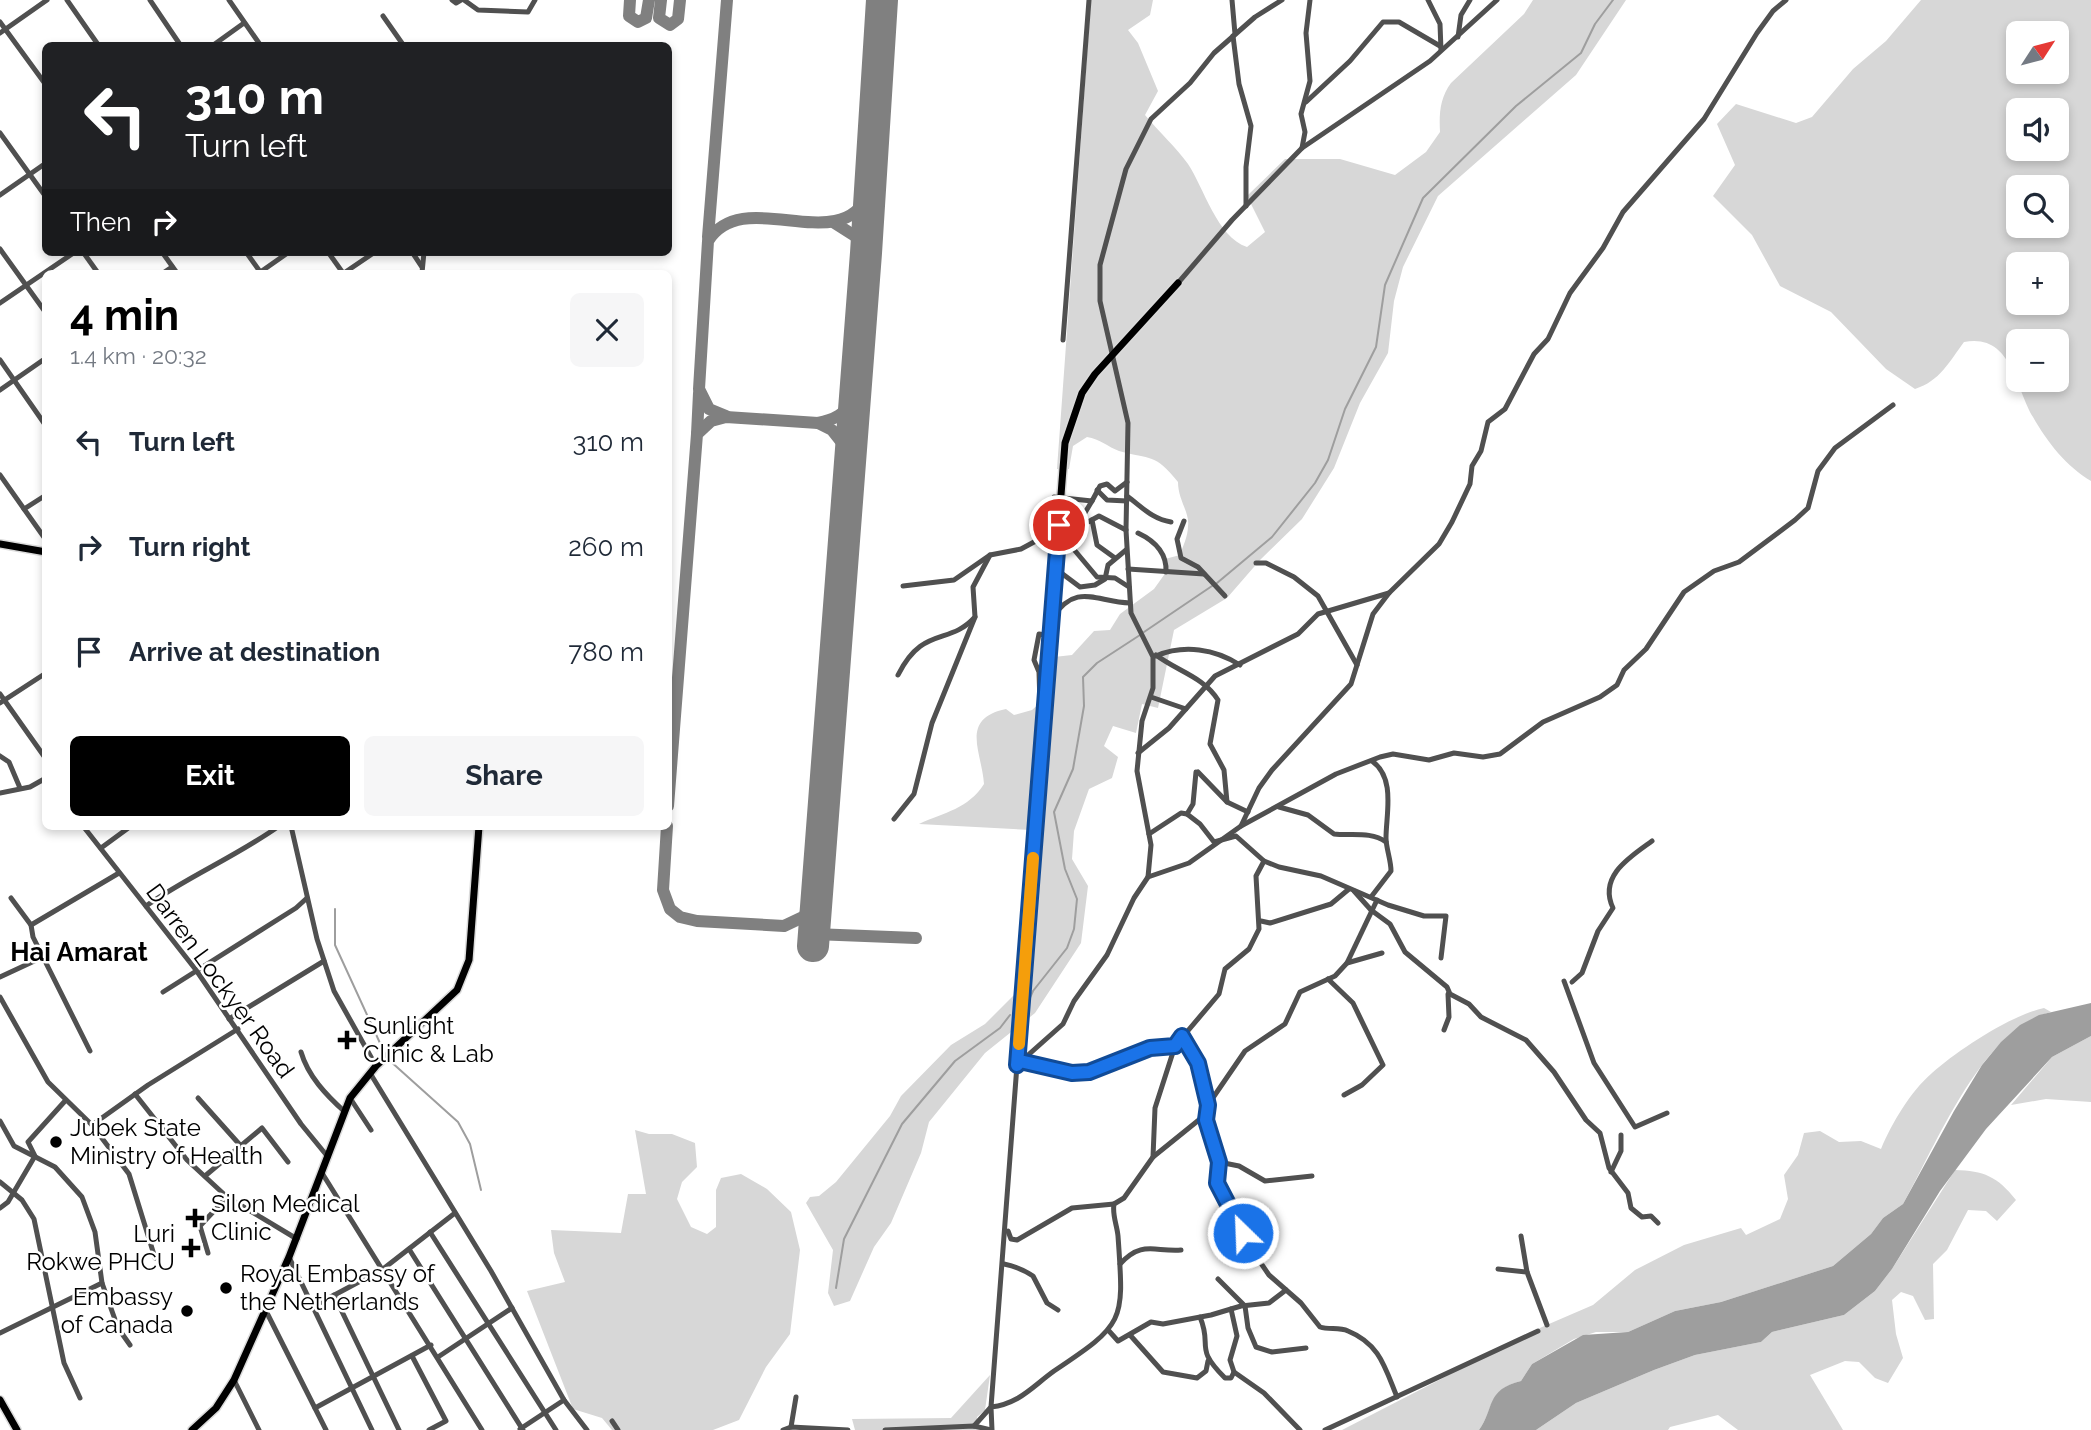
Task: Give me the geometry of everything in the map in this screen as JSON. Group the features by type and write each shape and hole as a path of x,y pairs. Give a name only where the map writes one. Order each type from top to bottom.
{"main road":[{"path":"1019,1063 1065,443 1083,393 1112,354 1178,283"},
{"path":"0,542 42,549"},
{"path":"192,1430 216,1408 234,1380 289,1257 350,1098 376,1066 451,996 464,979 469,960 479,830"},
{"path":"0,1400 17,1430"}],"street":[{"path":"3,31 47,0"},
{"path":"67,0 96,42"},
{"path":"150,0 178,42"},
{"path":"229,0 258,42"},
{"path":"452,0 456,3 462,0 478,9 528,12 535,0"},
{"path":"1063,340 1088,0"},
{"path":"1232,0 1239,84 1251,126 1246,167 1246,206"},
{"path":"1227,802 1224,770 1210,744 1218,700 1206,685 1155,656 1134,623 1125,530 1127,412 1100,301 1100,265 1126,169 1151,119 1234,35 1282,0"},
{"path":"1302,148 1305,132 1301,114 1310,81 1306,33 1310,0"},
{"path":"1428,0 1439,20 1441,49"},
{"path":"1458,37 1461,15 1470,0"},
{"path":"1241,826 1259,788 1272,770 1351,684 1373,614 1389,593 1439,544 1470,484 1472,466 1481,451 1488,422 1505,409 1534,354 1548,339 1579,279 1603,248 1623,212 1704,119 1757,33 1773,11 1786,0"},
{"path":"1178,283 1302,148 1415,73 1458,37 1494,1"},
{"path":"383,16 401,42"},
{"path":"1306,102 1350,61 1377,27 1390,20 1441,49"},
{"path":"0,22 3,31 42,80"},
{"path":"218,42 244,23"},
{"path":"0,133 42,192"},
{"path":"0,195 42,166"},
{"path":"0,249 42,308"},
{"path":"49,270 69,256"},
{"path":"165,256 174,270"},
{"path":"264,270 283,256"},
{"path":"331,256 342,270"},
{"path":"348,270 369,256"},
{"path":"168,270 172,267"},
{"path":"0,303 42,275"},
{"path":"0,360 42,420"},
{"path":"0,390 42,361"},
{"path":"886,1430 974,1426 991,1430 1019,1063 1063,1024 1074,1001 1107,956 1134,898 1149,877 1189,863 1241,826 1336,774 1393,754 1429,760 1454,753 1483,757 1500,754 1543,722 1600,697 1617,685 1624,670 1646,649 1684,592 1714,571 1739,562 1795,520 1808,508 1818,471 1835,448 1893,405"},
{"path":"0,475 42,534"},
{"path":"1105,579 1091,572 1071,546 1071,540 1097,490 1107,484 1115,491 1127,482"},
{"path":"1097,490 1107,500 1127,499 1144,506 1152,517 1171,522"},
{"path":"24,509 42,498"},
{"path":"1059,500 1092,501"},
{"path":"1059,500 1070,510 1078,526"},
{"path":"1078,526 1102,517 1125,530"},
{"path":"1092,520 1097,545 1115,558"},
{"path":"1184,521 1177,539 1180,555 1204,574 1225,596"},
{"path":"1138,533 1159,549 1166,561 1166,572"},
{"path":"903,586 954,580 990,555 1021,549 1047,535"},
{"path":"1105,579 1108,565 1126,550"},
{"path":"894,819 914,794 932,723 975,617 973,587 990,555"},
{"path":"1256,563 1259,566 1266,563 1306,585 1329,613 1357,661 1357,668"},
{"path":"1056,569 1080,587 1115,578 1129,587"},
{"path":"1128,569 1204,574"},
{"path":"1138,753 1169,728 1215,676 1298,634 1318,614 1329,613 1389,593"},
{"path":"1051,619 1071,597 1082,595 1130,603"},
{"path":"898,675 917,646 962,627 975,617"},
{"path":"1040,704 1035,647 1039,634 1046,635"},
{"path":"1155,656 1176,649 1201,649 1240,665"},
{"path":"1149,877 1149,834 1140,799 1138,753 1142,721 1152,697 1155,656"},
{"path":"2,702 42,676"},
{"path":"0,694 2,702 42,754"},
{"path":"1152,697 1186,709"},
{"path":"0,755 9,762 20,788"},
{"path":"1372,761 1377,765 1389,795 1386,842 1391,871 1374,898 1347,963 1335,976 1300,992 1285,1024 1245,1051 1208,1105 1205,1115 1219,1162 1217,1183 1233,1208 1245,1240 1269,1275 1310,1313 1320,1328 1350,1332 1372,1345 1385,1363 1397,1397"},
{"path":"1186,814 1193,804 1197,772 1227,802 1248,812"},
{"path":"0,793 30,787 42,780"},
{"path":"1279,807 1308,815 1334,834 1356,833 1378,837 1386,842"},
{"path":"1149,834 1181,813 1186,814 1217,843"},
{"name":"Darren Lockyer Road","path":"86,830 196,970 301,1124 328,1157"},
{"path":"101,848 126,830"},
{"path":"146,906 196,875 241,853 273,830"},
{"path":"292,830 307,898 334,991 376,1066"},
{"path":"1217,843 1236,836 1264,861 1321,876 1351,890 1424,916 1446,916 1441,958"},
{"path":"1572,982 1582,973 1598,932 1613,908 1607,888 1610,878 1652,841"},
{"path":"1153,1157 1155,1108 1175,1046 1219,994 1226,969 1249,949 1261,921 1256,876 1264,861"},
{"path":"31,925 119,873"},
{"path":"1351,890 1390,924 1405,951 1447,987 1450,994 1469,1004 1481,1017 1526,1040 1555,1072 1587,1120 1600,1133 1611,1172 1628,1193 1631,1208 1642,1217 1651,1216 1658,1223"},
{"path":"1261,921 1270,923 1331,904 1351,890"},
{"path":"11,898 31,925 43,957 90,1051"},
{"path":"163,992 296,908 307,898"},
{"path":"1347,963 1382,953"},
{"path":"0,977 43,957"},
{"path":"229,1018 324,961"},
{"path":"1328,979 1353,1003 1383,1065 1362,1085 1344,1095"},
{"path":"1564,981 1594,1063 1635,1127 1667,1113"},
{"path":"1444,1030 1449,1017 1448,994"},
{"path":"0,998 48,1082 92,1125 129,1174 155,1258"},
{"path":"92,1125 135,1094 238,1029"},
{"path":"1182,1036 1198,1063 1208,1105"},
{"path":"1019,1063 1072,1073 1089,1072 1150,1048 1175,1046"},
{"path":"301,1052 305,1066 345,1112"},
{"path":"370,1073 512,1308 564,1400 587,1430"},
{"path":"135,1094 180,1153 227,1197 296,1239"},
{"path":"198,1098 240,1145"},
{"path":"350,1098 371,1129"},
{"path":"35,1156 27,1142 65,1101"},
{"path":"1006,1228 1012,1239 1017,1240 1072,1208 1114,1204 1124,1198 1153,1157 1205,1115"},
{"path":"0,1121 14,1146 55,1167 69,1179 89,1209 102,1283 118,1328 130,1345"},
{"path":"205,1176 262,1128 288,1162"},
{"path":"1611,1172 1621,1151 1620,1135"},
{"path":"0,1208 14,1193 35,1156"},
{"path":"1219,1162 1239,1166 1265,1181 1312,1176"},
{"path":"322,1173 482,1430"},
{"path":"0,1182 14,1193 34,1219 64,1363 80,1398"},
{"path":"208,1252 200,1226 227,1197"},
{"path":"974,1426 991,1406 1028,1394 1040,1381 1109,1331 1115,1322 1121,1293 1114,1204"},
{"path":"313,1307 383,1269 455,1213"},
{"path":"430,1232 556,1430"},
{"path":"1521,1236 1527,1272 1547,1325"},
{"path":"409,1249 521,1429 564,1400"},
{"path":"1120,1264 1132,1252 1181,1250"},
{"path":"289,1257 372,1430"},
{"path":"1004,1264 1015,1266 1033,1276 1047,1303 1058,1310"},
{"path":"1498,1269 1527,1272"},
{"path":"1218,1279 1245,1306 1248,1328 1256,1347 1272,1352 1306,1349"},
{"path":"0,1333 53,1304 102,1283"},
{"path":"1109,1331 1118,1341 1151,1322 1163,1324 1269,1303 1286,1290"},
{"path":"334,1295 399,1430"},
{"path":"438,1357 512,1308"},
{"path":"1200,1317 1208,1361 1225,1378 1234,1377 1230,1360 1237,1336 1231,1309"},
{"path":"266,1311 326,1430"},
{"path":"1325,1430 1538,1331"},
{"path":"1130,1335 1163,1372 1197,1378 1206,1371 1208,1361"},
{"path":"314,1408 375,1378 431,1345"},
{"path":"412,1356 446,1421 429,1430"},
{"path":"1234,1372 1264,1393 1300,1430"},
{"path":"234,1380 259,1430"},
{"path":"791,1427 796,1397"},
{"path":"612,1421 618,1430"},
{"path":"783,1430 791,1427 848,1430"}],"shaded area":[{"path":"1091,0 1153,0 1150,15 1128,30 1138,43 1158,91 1145,115 1188,164 1219,223 1237,242 1247,247 1265,232 1247,196 1285,159 1340,159 1395,175 1426,152 1440,132 1441,106 1451,83 1524,14 1533,0 1626,0 1576,75 1438,196 1403,267 1394,301 1388,353 1360,403 1334,468 1302,519 1260,560 1227,598 1174,630 1158,708 1142,704 1136,733 1113,726 1104,746 1118,757 1112,778 1089,789 1074,831 1072,859 1088,886 1081,943 1035,1013 985,1053 929,1122 921,1153 891,1223 874,1247 850,1301 834,1306 828,1293 833,1250 806,1203 810,1197 819,1196 836,1182 890,1116 901,1096 951,1045 985,1024 1019,990 1031,830 919,824 963,804 984,784 977,738 982,720 1006,709 1014,715 1032,710 1042,701 1045,658 1072,655 1094,631 1110,630 1120,614 1154,589 1164,575 1165,559 1180,555 1187,533 1188,521 1178,482 1158,462 1119,451 1087,437 1073,446 1069,469 1057,469"},
{"path":"1921,0 2091,0 2091,481 2058,453 2033,417 2022,392 2069,392 2069,329 2006,329 2006,360 1992,346 1980,341 1964,342 1938,376 1915,389 1886,369 1831,312 1780,286 1752,235 1713,196 1735,165 1717,124 1736,104 1796,123 1812,117 1853,69 1886,41"},
{"path":"2091,1003 2091,1036 2052,1057 1986,1129 1940,1191 1892,1269 1875,1291 1844,1315 1772,1332 1761,1342 1695,1355 1654,1370 1576,1403 1536,1430 1479,1430 1492,1401 1502,1389 1521,1381 1532,1364 1583,1335 1628,1332 1675,1311 1721,1302 1833,1266 1871,1234 1883,1218 1903,1204 1954,1111 1982,1065 2001,1042 2020,1025 2039,1015"},
{"path":"2044,1008 2051,1012 2026,1023 2003,1041 1982,1065 1946,1122 1903,1204 1883,1218 1871,1234 1833,1266 1721,1302 1675,1311 1628,1332 1596,1332 1574,1339 1532,1364 1521,1381 1502,1389 1479,1430 1342,1430 1542,1327 1593,1305 1635,1270 1684,1245 1741,1228 1746,1235 1780,1219 1788,1199 1784,1175 1798,1155 1804,1133 1820,1131 1839,1142 1861,1141 1881,1149 1902,1108 1932,1073 1985,1034 2016,1018"},
{"path":"2091,1036 2091,1102 2046,1099 2011,1105 2052,1057"},
{"path":"635,1130 649,1134 672,1134 695,1143 697,1167 682,1182 677,1199 691,1227 707,1234 716,1227 716,1190 721,1178 741,1174 767,1189 791,1212 800,1250 790,1334 766,1367 739,1420 713,1430 612,1430 602,1418 573,1409 527,1291 565,1282 554,1253 551,1230 621,1233 628,1194 646,1194"},
{"path":"1955,1170 1989,1176 2003,1185 2016,1200 1997,1221 1986,1211 1968,1210 1947,1250 1933,1264 1934,1319 1925,1320 1913,1296 1901,1292 1892,1300 1896,1334 1903,1358 1888,1383 1875,1378 1859,1362 1845,1361 1810,1375 1843,1430 1738,1430 1718,1415 1670,1427 1668,1430 1536,1430 1576,1403 1654,1370 1695,1355 1761,1342 1772,1332 1844,1315 1875,1291 1892,1269"},
{"path":"990,1375 985,1410 977,1417 979,1430 855,1430 852,1419 951,1418"}],"waterway":[{"path":"1217,583 1272,537 1315,483 1328,460 1345,409 1376,347 1385,285 1423,198 1516,106 1581,53 1595,24 1613,0"},
{"path":"1144,632 1212,586"},
{"path":"1024,1011 1033,991 1067,948 1074,929 1077,899 1065,869 1054,812 1073,769 1084,706 1083,677 1097,663 1140,635"},
{"path":"335,909 335,945 385,1054"},
{"path":"836,1288 844,1239 902,1124 955,1061 1000,1028 1010,1015"},
{"path":"389,1060 458,1122 470,1144 481,1190"}],"taxiway":[{"path":"630,0 629,16 638,22 646,18 649,0"},
{"path":"661,0 659,18 670,25 678,19 680,0"},
{"path":"708,237 727,0"},
{"path":"726,416 709,409 699,389 708,241 724,225 744,219 836,221 855,212 869,194"},
{"path":"833,222 855,236 866,253"},
{"path":"697,434 699,393"},
{"path":"672,755 697,434 711,421 726,417 818,423 839,416 854,400"},
{"path":"818,423 832,430 851,454"},
{"path":"667,830 663,890 670,909 680,917 697,921 784,926 803,917 816,902"},
{"path":"814,934 916,938"}],"runway":[{"path":"813,946 866,253 882,0"}],"slow traffic":[{"path":"1019,1044 1033,858"}],"place":[{"name":"Sunlight Clinic & Lab","path":"347,1040"},
{"name":"Jubek State Ministry of Health","path":"56,1142"},
{"name":"Silon Medical Clinic","path":"195,1218"},
{"name":"Luri Rokwe PHCU","path":"191,1248"},
{"name":"Royal Embassy of the Netherlands","path":"226,1288"},
{"name":"Embassy of Canada","path":"187,1311"}],"district":[{"name":"Hai Amarat","path":"79,952"}],"route":[{"path":"1059,525 1017,1065 1020,1061 1072,1073 1089,1072 1150,1048 1175,1046 1182,1036 1195,1055 1208,1105 1205,1115 1219,1162 1217,1183 1233,1208 1243,1233"}]}
